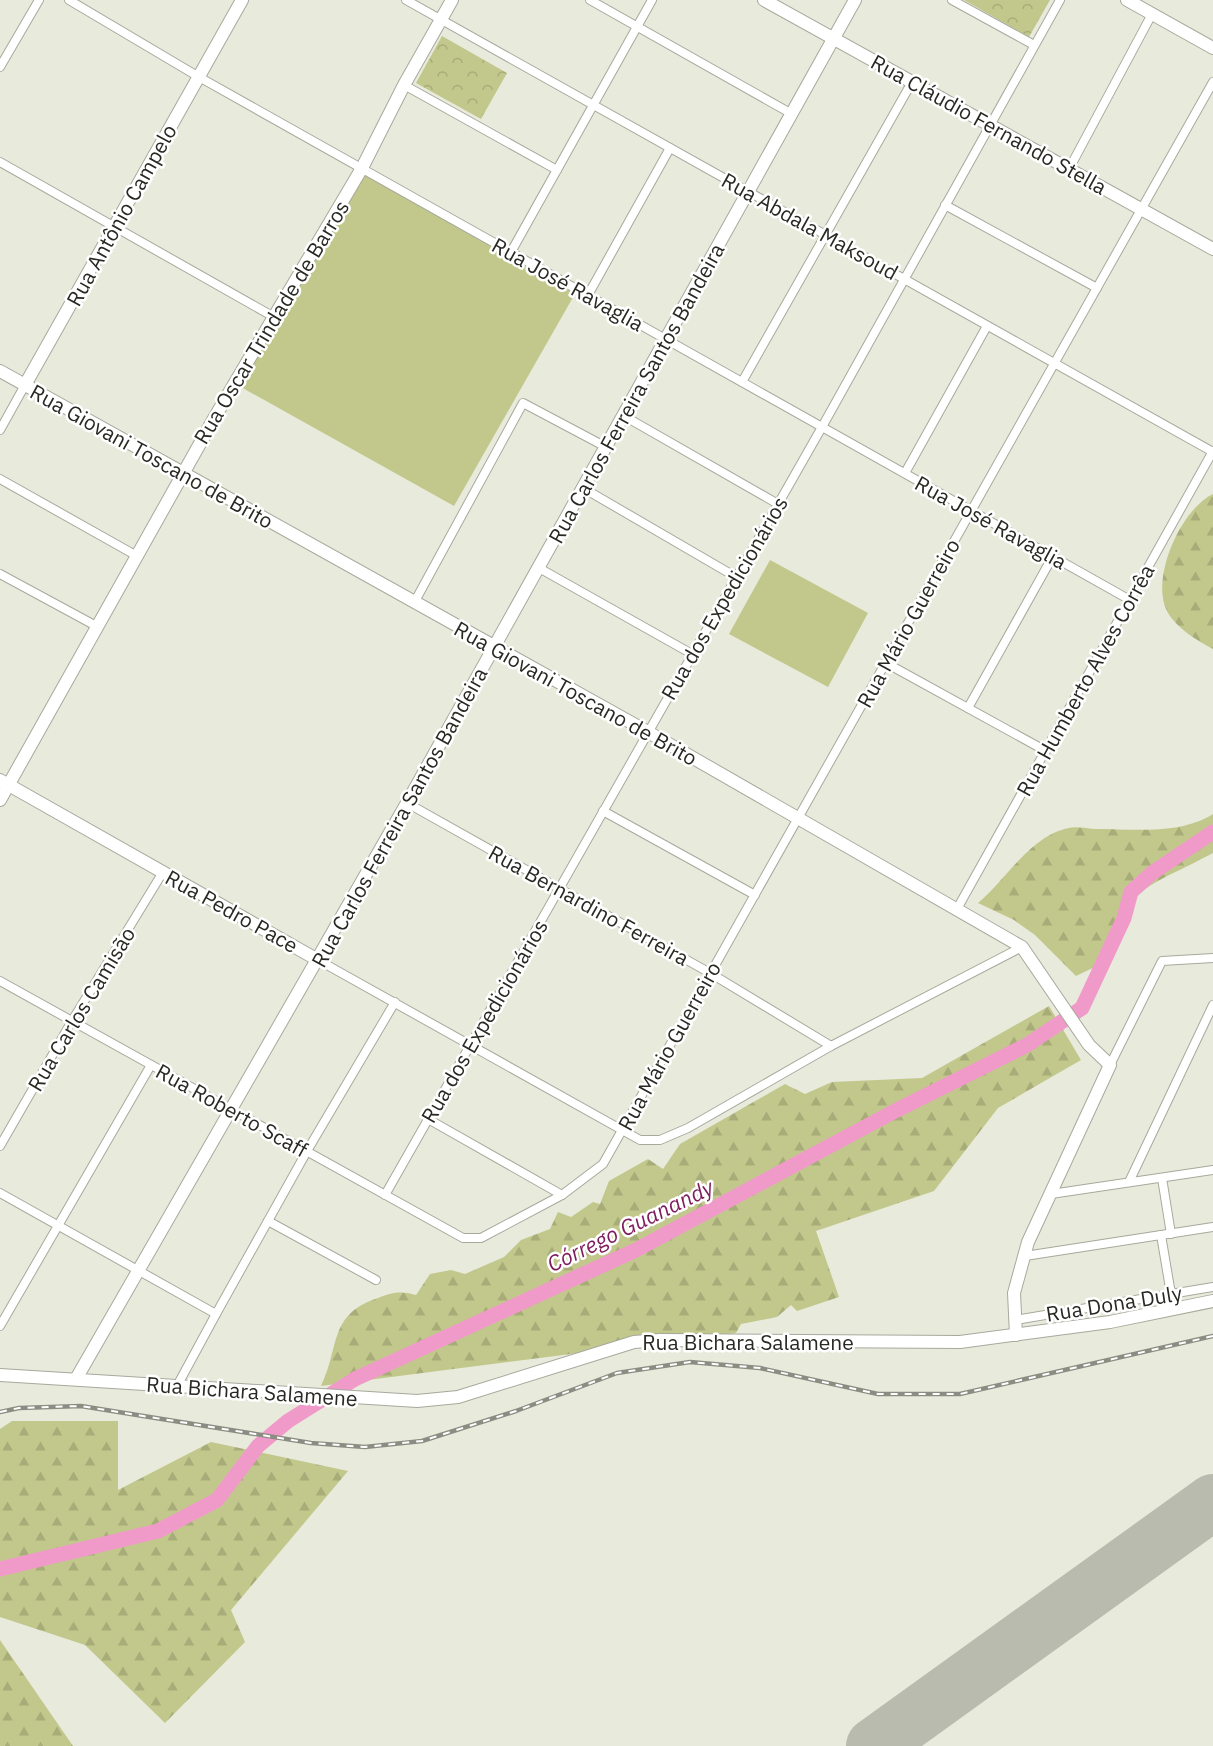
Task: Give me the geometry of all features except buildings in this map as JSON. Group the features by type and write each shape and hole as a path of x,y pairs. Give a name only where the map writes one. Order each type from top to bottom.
{"main road":[{"name":"Rua Oscar Trindade de Barros","path":"0,800 4,783 98,627 184,473 362,168 404,85 452,0"},
{"name":"Rua Cláudio Fernando Stella","path":"764,0 1213,249"},
{"name":"Rua Carlos Ferreira Santos Bandeira","path":"76,1379 408,803 855,0"},
{"path":"1127,0 1213,48"},
{"name":"Rua Antônio Campelo","path":"25,386 199,76 237,2"},
{"name":"Rua Giovani Toscano de Brito","path":"0,371 648,732 1022,947 1087,1041 1110,1065"},
{"name":"Rua Pedro Pace","path":"4,783 318,960"},
{"path":"1016,1335 1014,1293 1025,1256 1110,1065"},
{"name":"Rua Bichara Salamene","path":"0,1375 417,1401 458,1397 634,1342 660,1340 960,1342 1110,1322 1213,1301"}],"street":[{"path":"0,67 39,0"},
{"name":"Rua José Ravaglia","path":"69,0 199,76 1130,600"},
{"name":"Rua Abdala Maksoud","path":"406,0 1213,452"},
{"path":"590,0 792,114"},
{"path":"511,252 652,0"},
{"path":"952,0 1034,45"},
{"name":"Rua dos Expedicionários","path":"385,1195 822,427 1060,0"},
{"path":"1069,169 1152,14"},
{"path":"742,382 912,82"},
{"name":"Rua Mário Guerreiro","path":"562,1195 603,1164 1213,82"},
{"path":"404,85 557,170"},
{"path":"588,295 670,148"},
{"path":"0,162 274,317"},
{"path":"945,205 1097,288"},
{"path":"905,473 987,326"},
{"name":"Rua Antônio Campelo","path":"0,430 25,386"},
{"path":"414,603 523,403 606,447"},
{"path":"624,416 778,504"},
{"name":"Rua Humberto Alves Corrêa","path":"957,909 1213,452"},
{"path":"0,479 137,556"},
{"path":"583,488 736,577"},
{"path":"968,708 1053,556"},
{"path":"539,568 692,654"},
{"path":"0,574 98,627"},
{"path":"886,663 1046,751"},
{"name":"Rua Bernardino Ferreira","path":"408,803 710,973 831,1046"},
{"path":"603,811 754,895"},
{"name":"Rua Carlos Camisão","path":"0,1146 72,1021 163,872"},
{"name":"Rua Pedro Pace","path":"318,960 640,1140 660,1140 688,1128 831,1046 1022,947"},
{"path":"1110,1065 1162,962 1213,958"},
{"name":"Rua Roberto Scaff","path":"0,981 463,1238 481,1238 562,1195"},
{"path":"177,1386 307,1151 395,1002"},
{"path":"1129,1182 1209,1023 1213,1005"},
{"path":"0,1326 151,1065"},
{"path":"428,1119 562,1195"},
{"path":"1051,1194 1213,1170"},
{"path":"1162,1178 1170,1234"},
{"path":"0,1193 216,1314"},
{"path":"268,1221 376,1280"},
{"path":"1025,1256 1213,1227"},
{"path":"1161,1235 1171,1294"},
{"name":"Rua Dona Duly","path":"1015,1320 1213,1287"}],"green space":[{"path":"964,0 1050,0 1029,37"},
{"path":"442,36 507,73 481,119 416,83"},
{"path":"362,168 576,292 454,506 239,386"},
{"path":"1213,494 1213,649 1187,633 1171,617 1163,597 1163,581 1166,563 1180,529 1201,502"},
{"path":"770,560 868,613 828,687 729,634"},
{"path":"1213,814 1213,853 1154,883 1140,893 1128,904 1118,919 1099,965 1076,976 1035,935 1014,920 978,903 1019,860 1055,832 1075,827 1141,830 1172,828 1200,821"},
{"path":"1049,1006 1081,1060 998,1108 934,1191 816,1231 839,1297 797,1311 791,1305 777,1317 741,1324 736,1333 321,1386 342,1324 349,1314 360,1306 400,1292 416,1295 430,1274 451,1270 465,1274 504,1257 521,1240 550,1229 558,1212 571,1217 593,1202 600,1204 609,1181 648,1159 663,1169 680,1144 785,1084 805,1094 832,1082 922,1078"},
{"path":"12,1421 118,1421 118,1490 211,1442 348,1471 231,1610 245,1642 165,1723 85,1645 0,1617 0,1429"},
{"path":"0,1640 73,1746 0,1746"}],"waterway":[{"name":"Córrego Guanandy","path":"0,1569 158,1531 217,1500 258,1446 288,1421 355,1379 636,1250 895,1111 1027,1045 1082,1008 1124,918 1131,892 1152,873 1213,832"}],"runway":[{"path":"874,1746 1213,1502"}],"railway":[{"path":"0,1412 19,1408 81,1406 311,1443 365,1447 422,1441 516,1411 617,1373 690,1362 760,1368 878,1394 960,1394 1213,1336"}]}
